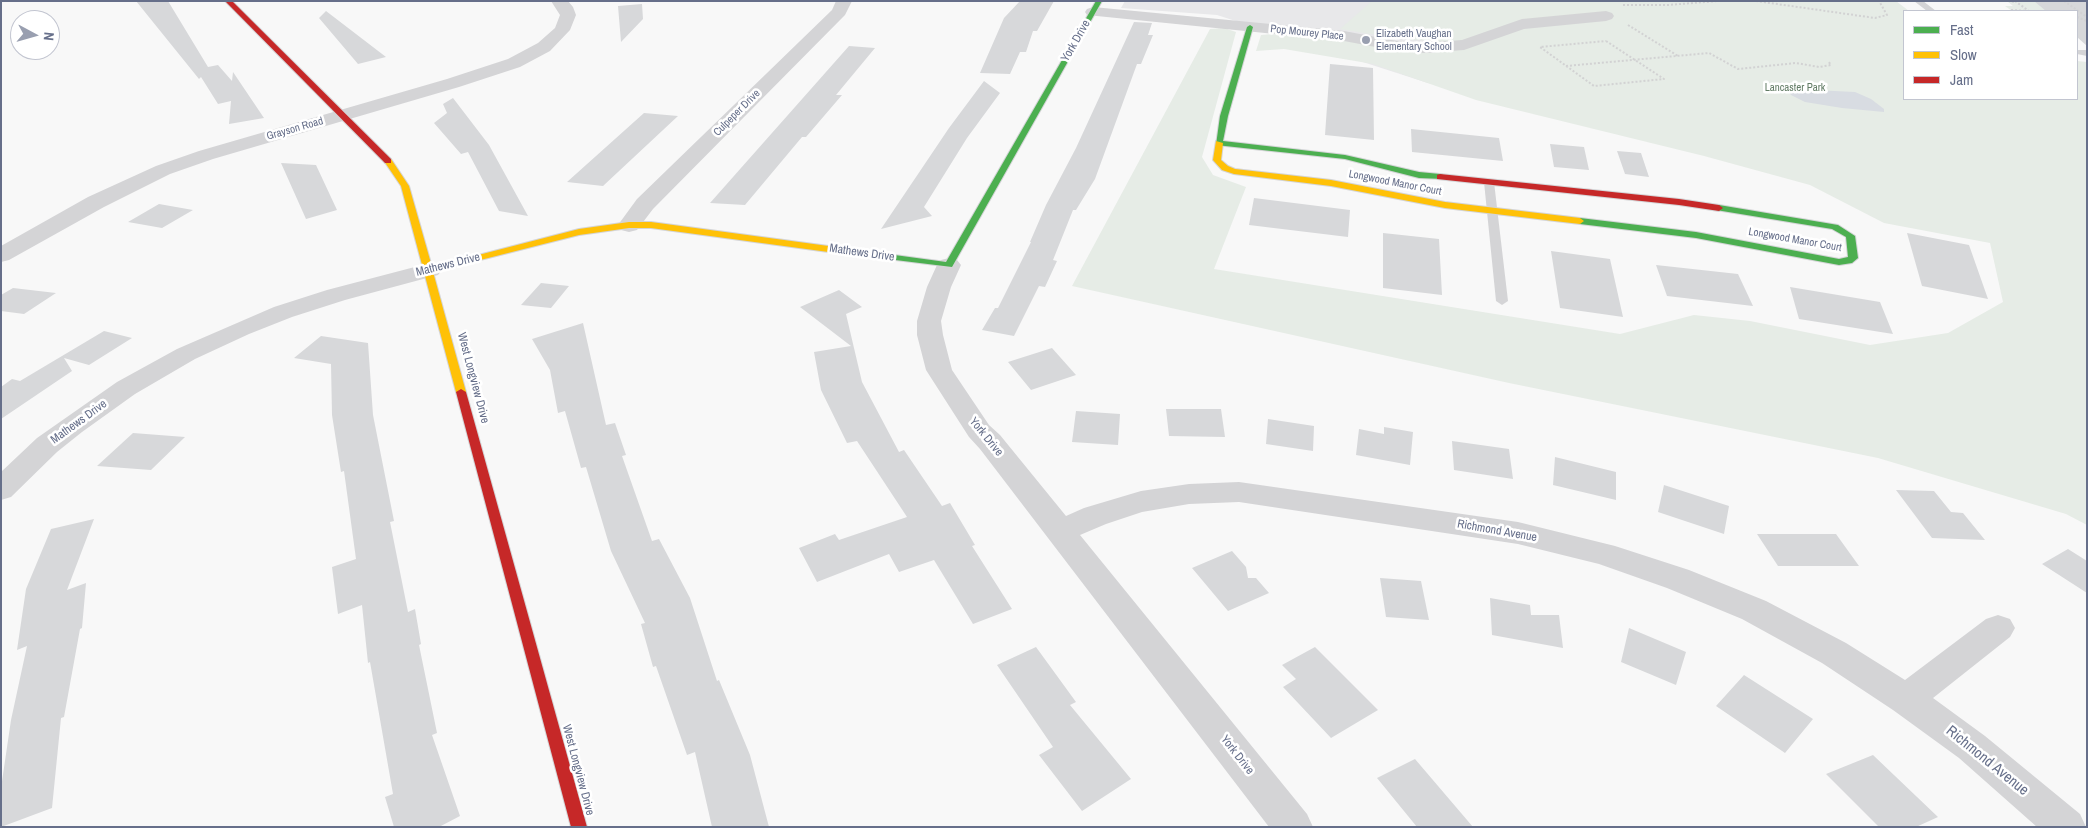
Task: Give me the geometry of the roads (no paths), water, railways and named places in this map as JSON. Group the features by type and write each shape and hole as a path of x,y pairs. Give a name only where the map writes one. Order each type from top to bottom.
{"street":[{"name":"West Longview Drive","path":"228,1 376,147 406,186 579,827"},
{"name":"Grayson Road","path":"1,255 96,202 163,170 206,155 485,73 531,54 550,42 562,30 568,15 565,7 559,1"},
{"name":"Culpeper Drive","path":"629,225 645,204 838,12 844,1"},
{"name":"Pop Mourey Place","path":"1096,7 1250,27 1352,37 1406,47 1432,48 1470,44 1522,24 1606,16"},
{"name":"York Drive","path":"1096,7 949,265 939,287 929,321 930,335 939,370 979,432 990,442 1293,827"},
{"name":"Longwood Manor Court","path":"1219,143 1345,158 1419,175 1679,202 1835,228 1844,231 1850,236 1853,258 1849,261 1839,262 1696,235 1399,198 1331,183 1234,171 1224,168 1217,160 1219,143 1224,116 1250,27"},
{"name":"Mathews Drive","path":"1,490 47,445 126,388 186,354 225,335 283,312 336,295 579,232 629,225 651,225 949,265"},
{"name":"Richmond Avenue","path":"1060,531 1095,516 1141,502 1189,494 1239,492 1518,533 1604,554 1678,579 1754,610 1834,653 1906,698 1972,747 2066,827"},
{"path":"1906,698 1998,628"}],"lane":[{"path":"1918,1 1931,10"},
{"path":"1489,182 1502,301"}],"place":[{"name":"Elizabeth Vaughan Elementary School","path":"1366,40"}],"park label":[{"name":"Lancaster Park","path":"1795,88"}]}
